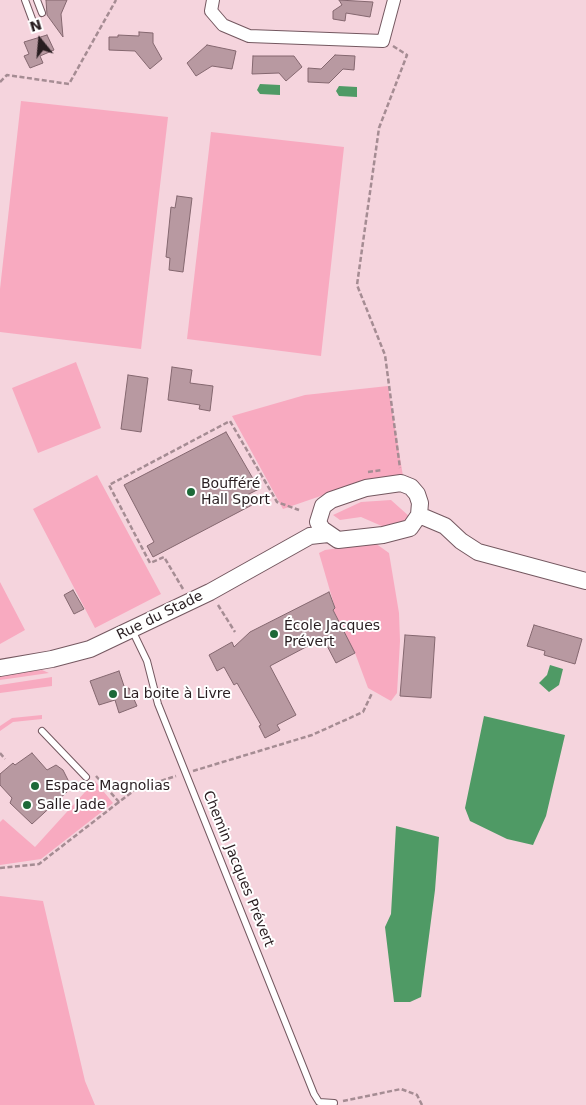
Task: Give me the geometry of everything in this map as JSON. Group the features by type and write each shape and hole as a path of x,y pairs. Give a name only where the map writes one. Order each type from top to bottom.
{"street":[{"path":"213,0 212,11 223,25 249,36 384,41 394,0"},
{"path":"394,483 411,487 417,494 420,503 419,515 410,528 399,532 338,540 319,531 323,506 332,500 366,488 394,483"},
{"path":"419,515 445,526 461,541 478,552 586,581"},
{"name":"Rue du Stade","path":"0,668 52,659 90,649 210,592 319,531"}],"lane":[{"path":"25,0 35,27"},
{"path":"37,0 42,13"},
{"name":"Chemin Jacques Prévert","path":"132,630 147,661 158,704 314,1094 320,1102 334,1103"},
{"path":"42,731 86,778"}],"path":[{"path":"0,82 7,75 69,84 116,0"},
{"path":"384,41 407,54 379,128 357,285 384,355 400,468"},
{"path":"191,588 184,591 164,556 150,563 109,484 230,421 277,502 298,510"},
{"path":"366,472 404,468"},
{"path":"210,592 235,632"},
{"path":"0,868 39,864 136,789 312,735 363,712 372,693"},
{"path":"0,753 5,759"},
{"path":"86,778 95,775 119,802"},
{"path":"334,1103 401,1089 417,1095 422,1105"}],"shaded area":[{"path":"260,84 280,85 280,95 260,94 257,90"},
{"path":"339,86 357,87 357,97 339,96 336,91"},
{"path":"21,101 168,117 141,349 0,332 0,289"},
{"path":"211,132 344,147 321,356 187,339"},
{"path":"76,362 101,428 38,453 12,388"},
{"path":"388,386 403,476 367,480 283,509 232,416 305,395"},
{"path":"97,475 161,594 95,628 33,509"},
{"path":"391,500 410,517 401,526 384,527 361,517 340,520 333,515 361,502"},
{"path":"375,543 389,553 399,613 400,641 397,693 391,701 368,688 355,653 333,610 335,608 319,553 325,550"},
{"path":"0,582 25,630 0,644"},
{"path":"550,665 563,669 559,685 549,692 539,683 547,675"},
{"path":"42,670 49,673 0,680 0,674"},
{"path":"52,677 52,686 0,693 0,685"},
{"path":"42,715 42,719 13,722 0,731 0,726 12,718"},
{"path":"484,716 565,735 546,816 533,845 507,839 470,821 465,808"},
{"path":"95,781 113,803 41,859 0,865 0,822 3,819 35,847"},
{"path":"396,826 439,837 435,890 421,997 410,1002 394,1002 385,927 391,914"},
{"path":"0,896 43,901 85,1081 95,1105 0,1105"}],"building":[{"path":"46,0 67,0 61,14 63,37 47,15"},
{"path":"339,0 373,2 370,17 346,13 345,21 333,19 333,11 342,5"},
{"path":"139,32 153,33 153,43 162,59 150,69 135,51 109,50 109,37 118,37 118,35 139,36"},
{"path":"47,35 54,50 40,56 43,63 30,68 24,56 29,54 24,42"},
{"path":"207,45 236,51 232,69 212,66 196,76 187,63"},
{"path":"335,55 355,56 354,70 343,69 329,83 308,82 308,68 321,69"},
{"path":"253,56 294,56 302,67 286,81 279,73 252,74"},
{"path":"177,196 192,198 183,272 169,270 170,258 166,257 171,207 175,208"},
{"path":"172,367 192,370 190,383 213,386 210,411 199,409 200,405 168,400"},
{"path":"128,375 148,378 141,432 121,429"},
{"name":"Boufféré Hall Sport","path":"226,432 259,489 247,495 252,505 153,557 147,546 154,542 124,485"},
{"path":"73,590 84,609 74,614 64,595"},
{"path":"329,592 335,608 333,610 355,653 336,663 323,638 270,666 296,715 277,725 280,730 265,738 259,726 261,725 237,683 234,685 224,667 217,671 209,655 232,642 234,647 250,632"},
{"path":"534,625 582,639 575,664 544,655 545,651 527,646"},
{"path":"405,635 435,637 431,698 400,696"},
{"name":"La boite à Livre","path":"119,671 125,689 129,688 137,706 119,713 115,700 99,705 90,681"},
{"name":"Espace Magnolias","path":"32,753 47,770 56,765 63,770 70,784 69,790 32,824 10,803 12,798 0,785 0,774 13,763 15,765"}],"place":[{"name":"Boufféré Hall Sport","path":"191,492"},
{"name":"École Jacques Prévert","path":"274,634"},
{"name":"La boite à Livre","path":"113,694"},
{"name":"Espace Magnolias","path":"35,786"},
{"name":"Salle Jade","path":"27,805"}]}
